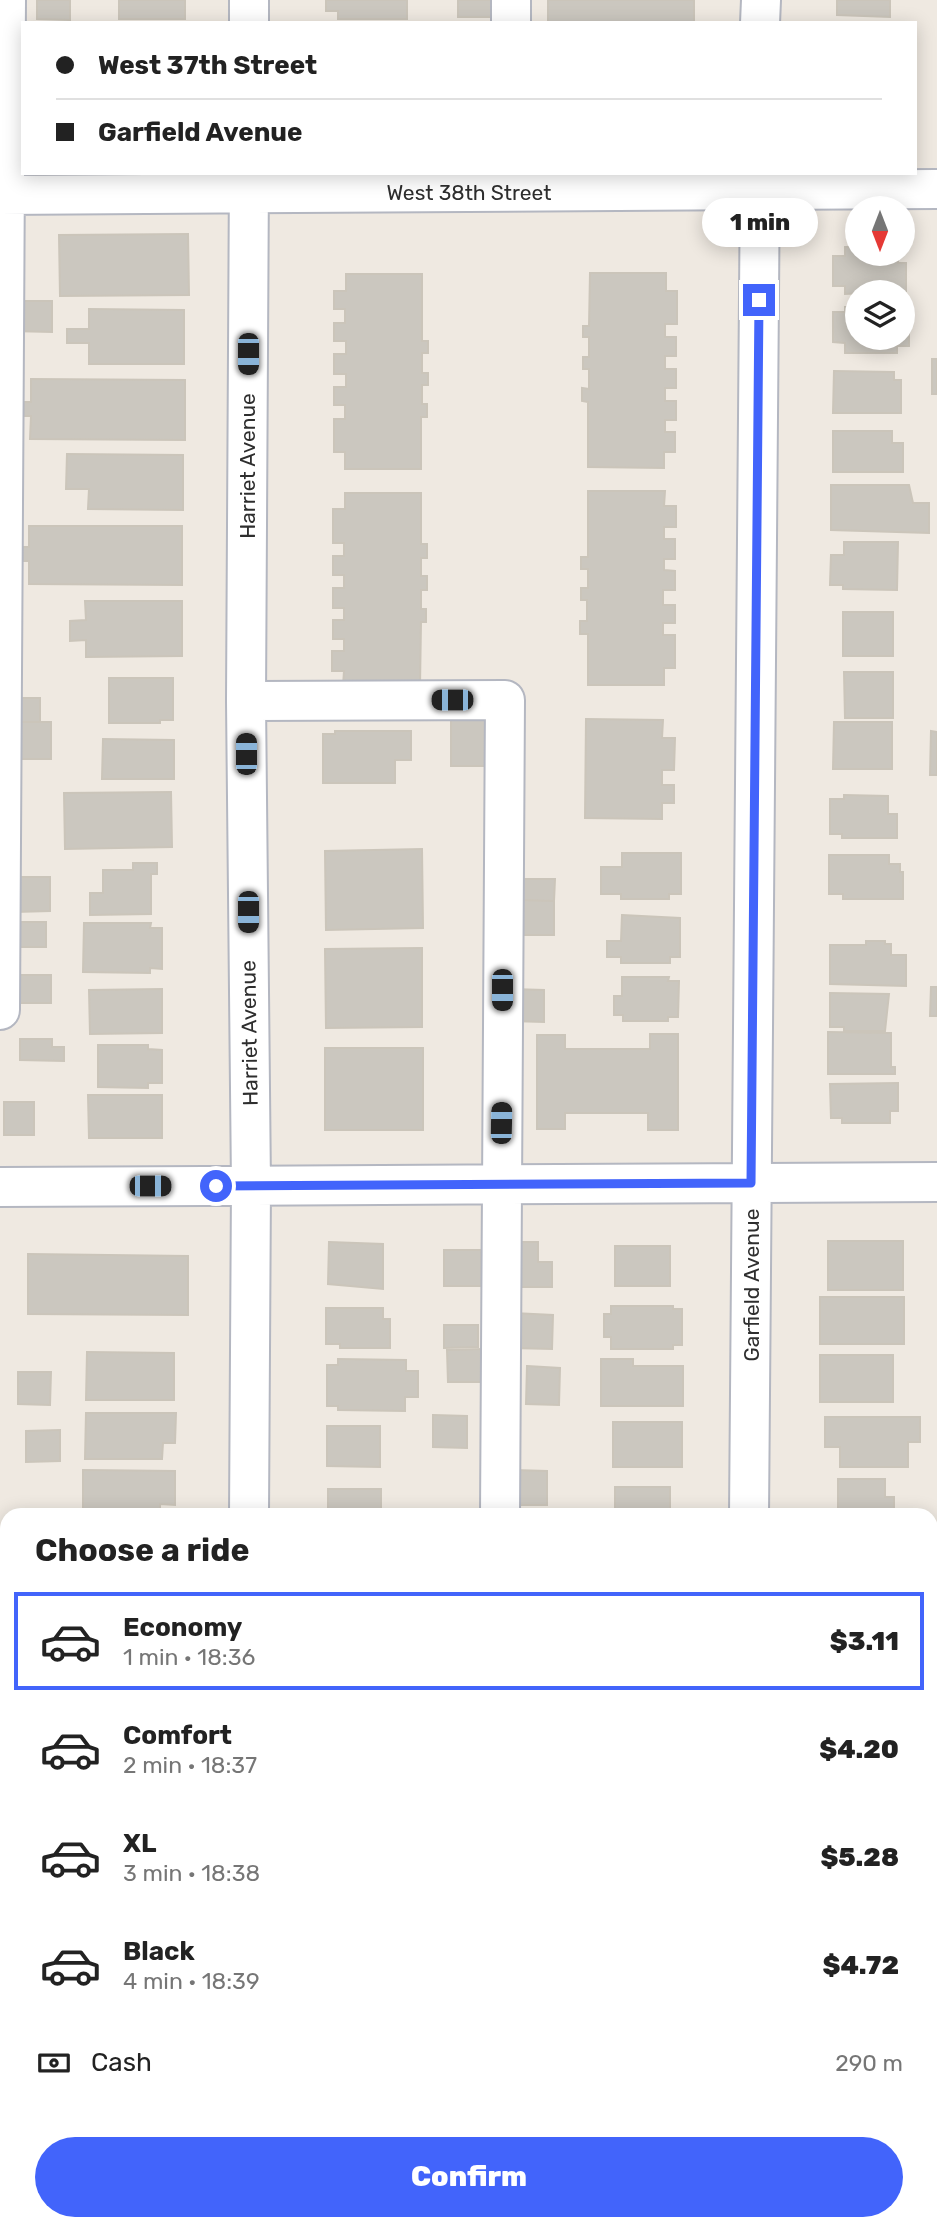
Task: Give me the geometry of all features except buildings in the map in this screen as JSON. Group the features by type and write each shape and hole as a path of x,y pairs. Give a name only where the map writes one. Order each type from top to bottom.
{"street":[{"path":"0,1010 6,0"},
{"path":"249,0 249,21"},
{"path":"511,0 511,21"},
{"path":"760,21 761,0"},
{"name":"West 38th Street","path":"3,195 249,183 760,182 937,189"},
{"name":"Garfield Avenue","path":"749,1508 760,182"},
{"name":"Harriet Avenue","path":"248,1508 251,1185 246,701 249,183"},
{"path":"246,701 505,700 500,1508"},
{"path":"0,1187 937,1182"}],"route":[{"path":"216,1186 751,1183 759,300"}]}
